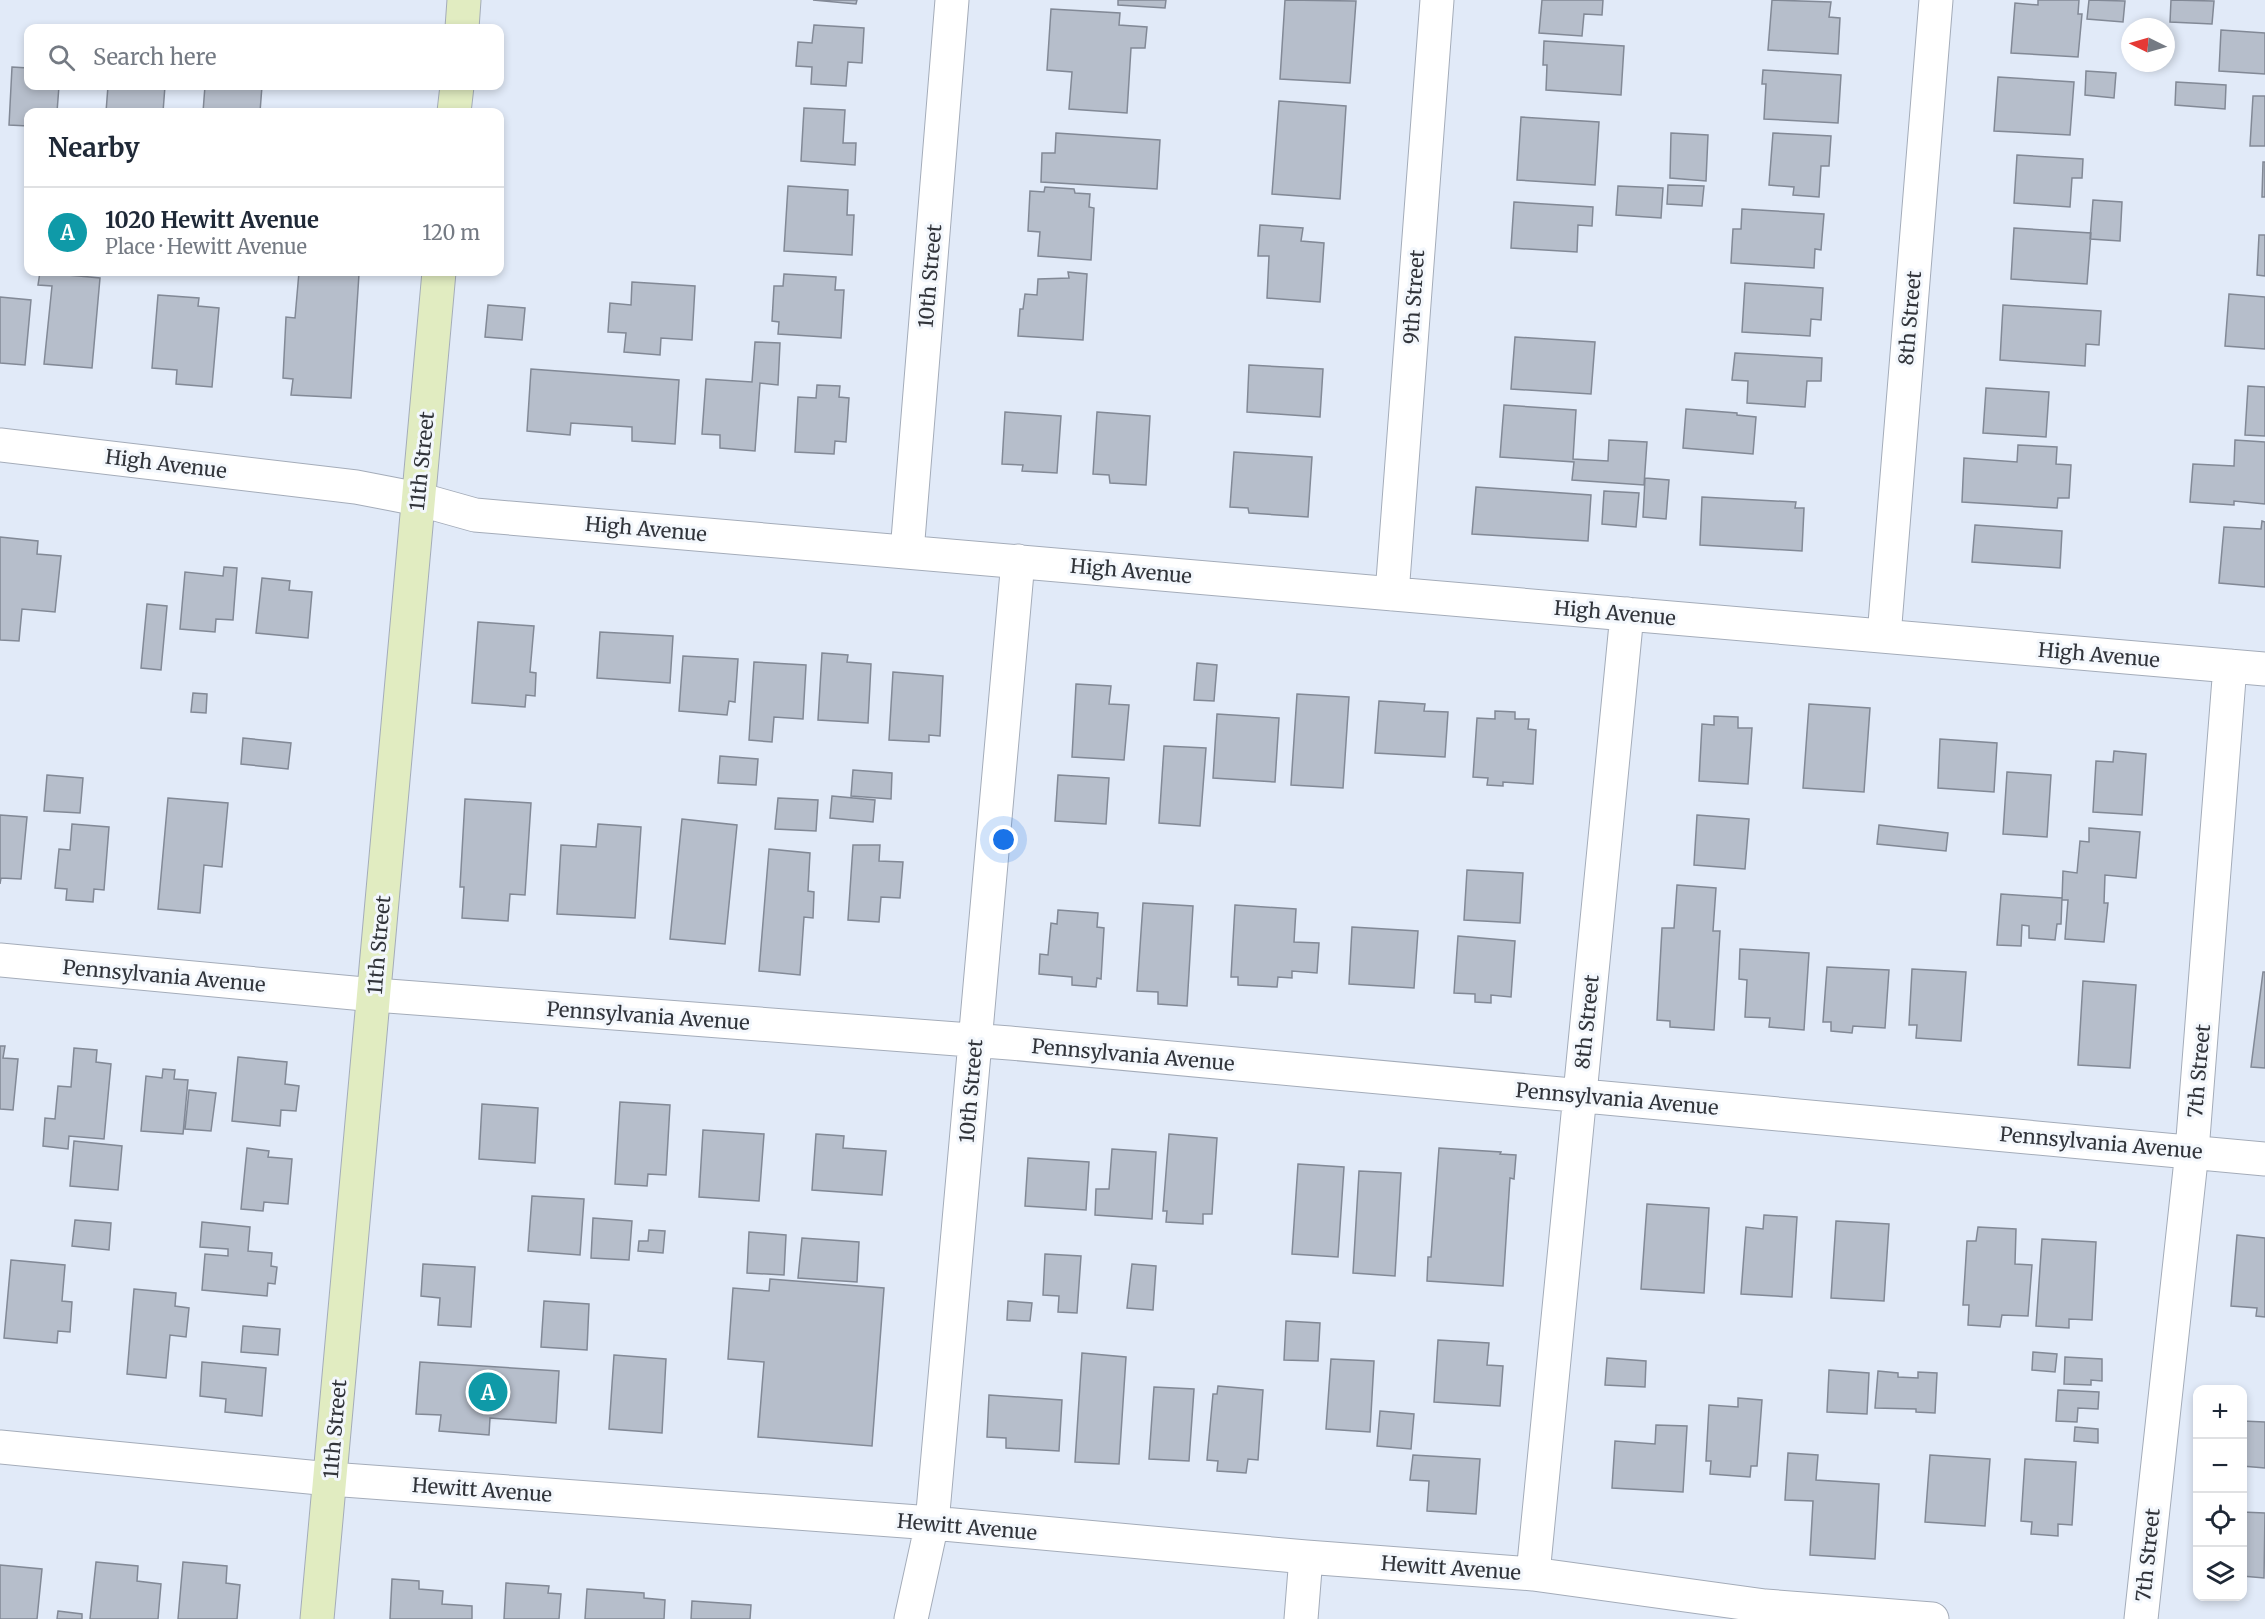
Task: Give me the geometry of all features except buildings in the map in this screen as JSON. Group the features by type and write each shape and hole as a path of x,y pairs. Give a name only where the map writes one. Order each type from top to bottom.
{"main road":[{"path":"462,24 464,0"},
{"path":"454,108 457,90"},
{"name":"11th Street","path":"317,1619 439,276"}],"street":[{"name":"10th Street","path":"907,552 952,0"},
{"name":"9th Street","path":"1392,594 1437,0"},
{"name":"8th Street","path":"1884,636 1936,0"},
{"name":"High Avenue","path":"0,445 356,487 418,499 475,515 2265,669"},
{"name":"10th Street","path":"911,1619 932,1523 1018,561"},
{"name":"8th Street","path":"1533,1574 1627,614"},
{"name":"7th Street","path":"2141,1619 2192,1151 2230,666"},
{"name":"Pennsylvania Avenue","path":"0,960 375,995 976,1040 2265,1159"},
{"name":"Hewitt Avenue","path":"0,1447 330,1479 932,1523 1306,1557 1533,1574 1765,1612 1932,1619"},
{"path":"1301,1619 1306,1557"}],"place":[{"name":"1020 Hewitt Avenue","path":"488,1392"}]}
